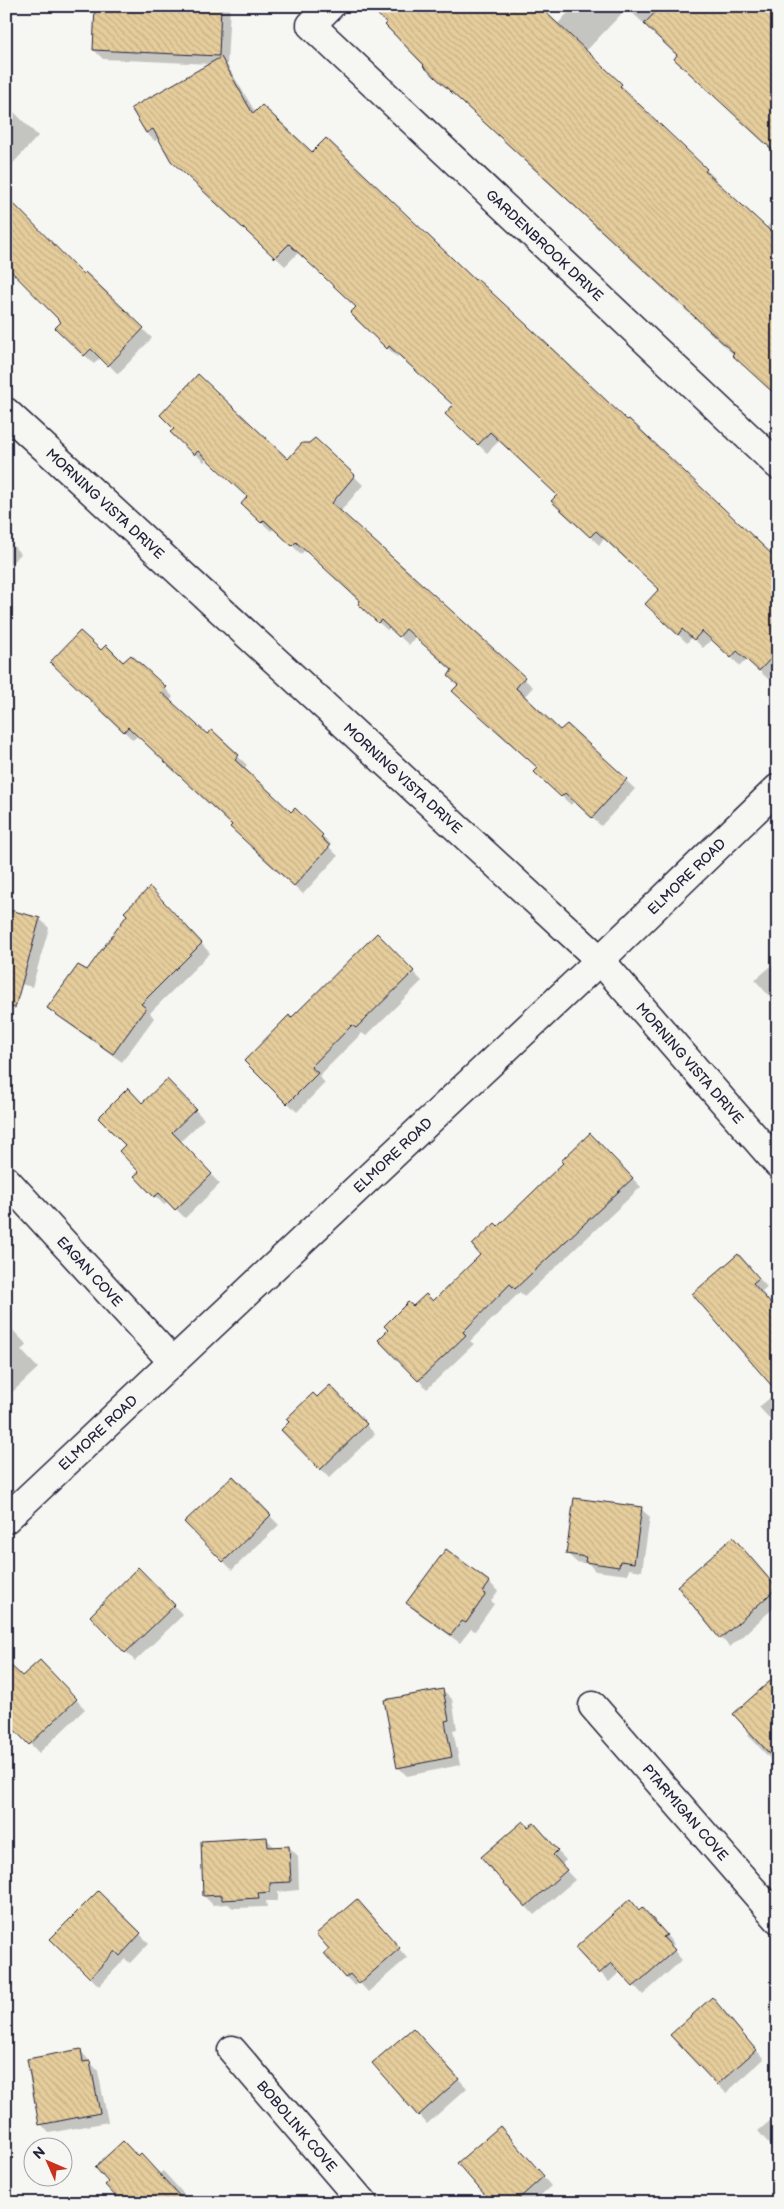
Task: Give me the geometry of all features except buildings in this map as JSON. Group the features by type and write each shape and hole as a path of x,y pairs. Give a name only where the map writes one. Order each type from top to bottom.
{"street":[{"name":"GARDENBROOK DRIVE","path":"320,16 778,465"},
{"name":"MORNING VISTA DRIVE","path":"6,412 600,960 778,1164"},
{"name":"ELMORE ROAD","path":"6,1520 600,960 778,788"},
{"name":"EAGAN COVE","path":"6,1180 174,1362"},
{"name":"PTARMIGAN COVE","path":"593,1706 778,1919"},
{"name":"BOBOLINK COVE","path":"232,2050 363,2203"}]}
